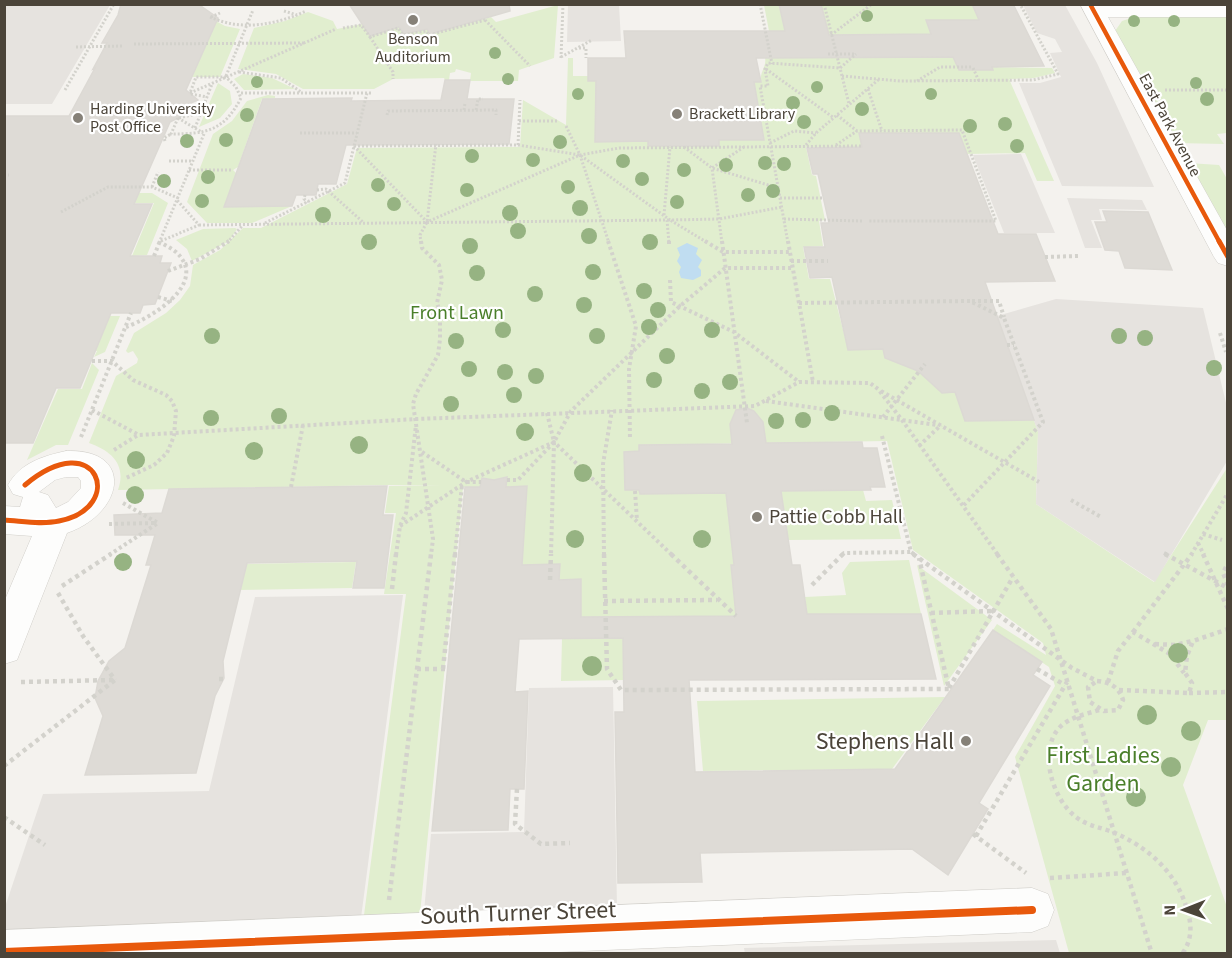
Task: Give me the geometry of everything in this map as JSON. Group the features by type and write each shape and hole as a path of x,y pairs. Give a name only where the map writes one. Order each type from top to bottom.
{"street":[{"path":"1092,8 1227,11"},
{"name":"East Park Avenue","path":"1092,8 1227,257"},
{"path":"4,520 47,522 62,521 77,514 90,504 97,492 98,481 94,471 71,463 55,465 15,483 47,522 50,535 4,648"},
{"name":"South Turner Street","path":"4,952 384,936 1037,889"}],"path":[{"path":"65,90 114,4"},
{"path":"563,4 561,57 592,40"},
{"path":"760,4 772,64"},
{"path":"824,4 849,104"},
{"path":"831,35 872,4"},
{"path":"842,76 916,81 979,81 1033,80 1058,74 1020,4"},
{"path":"226,77 253,10"},
{"path":"284,11 297,15"},
{"path":"220,13 210,17 226,23 247,25 275,22 306,11"},
{"path":"370,37 398,28 404,35 426,30 429,35 484,19 530,66"},
{"path":"343,28 361,25 393,72 393,79"},
{"path":"190,93 336,29"},
{"path":"195,43 197,39"},
{"path":"134,44 305,43"},
{"path":"76,47 122,46"},
{"path":"577,48 586,48 586,58"},
{"path":"813,382 760,86 768,86 765,69 768,63 840,68 856,54 828,54"},
{"path":"916,81 940,67 973,67 979,81"},
{"path":"765,69 856,131 962,130 996,220 869,221"},
{"path":"238,72 273,76 289,82 301,93"},
{"path":"190,93 196,77 226,77 241,93 373,93"},
{"path":"806,146 816,133 878,79"},
{"path":"195,128 213,83"},
{"path":"868,88 882,131"},
{"path":"1160,90 1227,90"},
{"path":"190,93 207,98"},
{"path":"165,141 164,138 171,134 204,134 234,114 241,93"},
{"path":"261,224 345,183 367,93"},
{"path":"473,109 478,99 483,99"},
{"path":"518,145 520,100"},
{"path":"464,111 465,104"},
{"path":"387,116 388,111 408,109 496,110 496,115"},
{"path":"439,115 440,111"},
{"path":"178,118 200,113"},
{"path":"178,118 204,134"},
{"path":"171,134 178,118"},
{"path":"519,121 557,121"},
{"path":"566,126 580,155 636,326 629,369 630,438"},
{"path":"770,141 794,131 816,133"},
{"path":"836,146 856,131"},
{"path":"300,133 357,133"},
{"path":"154,256 204,134"},
{"path":"384,936 433,538 417,418 413,404 416,394 438,355 440,339 440,312 437,303 442,280 439,265 422,248 420,235 427,222 436,145"},
{"path":"354,146 518,145 580,155 669,220 723,252 789,252"},
{"path":"354,146 427,222"},
{"path":"427,222 580,155 619,148 862,146"},
{"path":"664,216 670,147"},
{"path":"684,147 712,168 778,188"},
{"path":"712,168 744,147"},
{"path":"169,161 193,161"},
{"path":"712,168 747,423"},
{"path":"189,170 232,170"},
{"path":"152,187 158,172"},
{"path":"61,212 108,187 152,187 177,199 199,225"},
{"path":"317,189 326,189 364,223"},
{"path":"305,195 304,199 308,202"},
{"path":"780,198 823,198"},
{"path":"160,242 199,225 719,219 782,207"},
{"path":"784,219 862,221"},
{"path":"669,220 669,244"},
{"path":"168,271 220,249 243,225"},
{"path":"126,327 154,316 172,301 184,284 187,274 184,266 173,248 160,242"},
{"path":"1045,256 1078,256"},
{"path":"791,261 828,261"},
{"path":"507,480 518,480 554,442 571,411 680,307 725,268 792,267"},
{"path":"669,280 671,302 734,332 799,382"},
{"path":"158,297 172,301"},
{"path":"970,301 1004,318"},
{"path":"799,303 999,301 1042,422 963,506"},
{"path":"71,463 131,313"},
{"path":"1220,333 1226,352"},
{"path":"1222,341 1227,341"},
{"path":"1007,345 1014,345"},
{"path":"92,361 112,361 134,381 162,392 172,400 176,412 174,441 163,458 151,467 125,479"},
{"path":"882,417 925,364"},
{"path":"92,410 139,435 417,418 755,406 799,382 864,382 1039,482"},
{"path":"878,389 1051,629 1066,684 1152,954"},
{"path":"766,401 941,425"},
{"path":"612,410 603,464 604,601 607,669 621,690 949,688"},
{"path":"546,413 554,442 550,580"},
{"path":"392,589 400,526 406,513 417,418"},
{"path":"920,446 941,425"},
{"path":"291,488 303,426"},
{"path":"882,436 911,552"},
{"path":"400,526 464,483 554,442"},
{"path":"554,442 735,616"},
{"path":"421,452 464,483 481,482"},
{"path":"417,669 445,669 464,483"},
{"path":"635,491 637,521"},
{"path":"1108,682 1118,651 1185,565 1227,493"},
{"path":"1071,500 1101,517"},
{"path":"122,502 158,523"},
{"path":"134,524 158,523"},
{"path":"115,680 83,636 56,590 158,523"},
{"path":"1203,534 1222,540"},
{"path":"1198,543 1227,609"},
{"path":"812,585 844,553 911,552 1060,659 1096,681 1108,682 1119,690 1123,700 1120,709 1111,713 1100,710 1090,702 1087,691 1096,681"},
{"path":"1164,553 1227,586"},
{"path":"919,558 949,688"},
{"path":"1226,567 1223,573 1227,586"},
{"path":"949,688 1013,577"},
{"path":"604,601 718,600"},
{"path":"932,613 993,611"},
{"path":"1154,644 1174,645 1227,629"},
{"path":"1133,632 1170,654 1192,683 1189,693"},
{"path":"1185,673 1187,656 1193,641"},
{"path":"1037,669 1066,684"},
{"path":"219,679 226,679"},
{"path":"21,682 115,680"},
{"path":"4,766 115,680"},
{"path":"1066,684 974,835 1037,889 1127,873"},
{"path":"1119,690 1227,692"},
{"path":"1100,710 1068,721 1056,732 1050,758 1057,794 1074,816 1142,846 1158,858 1173,877 1185,899 1190,918 1191,936 1182,954"},
{"path":"517,789 515,824 541,844 570,843"},
{"path":"4,817 45,845"},
{"path":"1186,948 1192,954"}],"green space":[{"path":"558,5 554,58 519,70 518,81 470,81 471,73 456,69 455,72 450,73 449,80 444,78 393,79 374,89 303,89 276,74 238,69 254,28 285,21 308,12 333,21 337,29 362,24 399,27 404,34 427,29 430,34 491,17 496,22"},
{"path":"764,5 779,5 790,54 953,57 959,70 993,70 992,67 1052,68 1055,73 1034,78 1009,79 1054,181 1037,181 1025,153 967,154 959,133 859,133 862,147 806,147 812,175 816,176 825,220 819,221 823,246 803,247 809,279 830,279 848,349 883,349 885,358 918,371 942,393 955,392 966,421 1034,420 1038,432 1036,504 1154,582 1227,468 1227,720 1208,720 1183,785 1227,907 1227,953 1069,953 1015,757 1055,686 1049,667 993,630 997,624 1046,655 1043,643 913,550 887,441 639,445 639,451 624,452 625,490 639,490 640,494 726,493 734,565 731,566 736,616 623,616 624,680 561,681 562,638 580,638 581,580 559,580 560,565 521,580 527,486 507,487 506,477 494,480 482,478 480,487 463,487 420,914 364,915 406,594 384,594 396,513 385,513 389,486 441,486 388,485 118,490 119,466 104,450 89,443 116,376 137,363 138,359 133,351 128,353 126,351 134,333 166,313 180,300 190,286 193,265 220,250 243,228 261,228 347,184 357,148 520,147 523,100 566,125 568,58 573,58 573,76 588,76 588,81 596,81 596,142 648,142 648,146 719,146 719,140 763,140 754,82 761,82 765,58 774,57"},
{"path":"821,5 972,5 981,24 926,20 931,34 829,35"},
{"path":"1227,16 1227,133 1217,134 1224,144 1176,143 1115,31 1122,21 1134,17"},
{"path":"214,20 225,26 240,29 220,77 192,77"},
{"path":"243,74 272,78 295,89 244,90 234,79"},
{"path":"218,83 230,91 232,104 220,118 199,127"},
{"path":"268,95 275,96 275,98 262,99 238,167 233,170 236,173 225,207 292,206 252,223 207,223 187,202 213,134 232,121 247,101"},
{"path":"1188,163 1219,165 1227,179 1227,234"},
{"path":"125,193 152,193 168,203 147,255 132,256 154,203 116,203"},
{"path":"203,229 237,229 229,241 192,261 187,249 176,240"},
{"path":"105,316 120,316 105,352 94,357 97,351 90,351"},
{"path":"92,363 99,370 68,445 56,445 27,460 58,389 82,389"},
{"path":"863,490 866,501 892,500 901,539 788,540 781,491"},
{"path":"909,560 921,614 807,614 805,597 846,595 842,573 850,562"},
{"path":"356,562 352,588 236,590 247,564"},
{"path":"917,565 992,620 944,686"},
{"path":"945,697 892,769 703,771 697,701"}],"shaded area":[{"path":"4,5 110,5 52,104 5,104"},
{"path":"568,5 619,5 621,41 567,42"},
{"path":"1023,5 1065,5 1097,63 1154,187 1062,186 1019,83 1040,83 1061,77 1050,53 1062,52 1055,39 1037,33"},
{"path":"1021,154 1055,233 1004,233 973,155"},
{"path":"1067,198 1142,200 1147,210 1099,209 1102,220 1091,220 1102,248 1085,248"},
{"path":"1056,299 1203,308 1227,407 1227,461 1155,582 1036,504 1038,432 997,316"},
{"path":"403,595 361,918 5,954 5,907 43,794 209,791 255,597"},
{"path":"613,687 617,908 424,912 431,834 524,832 529,688"},
{"path":"1056,940 1060,953 745,954 744,948"}],"water":[{"path":"687,243 698,248 696,254 702,260 698,267 701,270 701,276 693,280 681,278 679,272 681,267 677,261 680,255 677,248"}],"building":[{"path":"121,4 198,4 218,18 186,90 198,100 186,105 193,110 170,122 134,204 152,204 130,256 162,256 160,263 171,263 155,304 143,305 140,313 111,313 80,388 56,388 33,443 4,443 4,116 69,116 107,43 102,43 118,15"},
{"name":"Benson Auditorium","path":"349,4 509,4 510,11 430,34 427,29 404,34 399,27 370,36"},
{"path":"779,4 821,4 829,35 931,34 926,20 979,20 972,4 1013,4 1044,66 959,70 953,57 756,58 761,82 754,82 764,140 719,140 719,146 648,146 648,141 595,142 596,81 588,81 588,58 626,58 624,31 785,31"},
{"path":"445,80 470,80 467,99 514,99 509,144 346,145 336,184 318,184 316,195 296,195 292,206 224,207 263,99 441,100"},
{"path":"859,133 959,133 998,234 1036,234 1055,281 985,282 1034,420 965,421 955,392 942,393 918,371 885,358 883,349 848,350 832,277 810,278 804,247 825,247 821,223 829,223 818,174 813,174 807,148 862,147"},
{"path":"1103,211 1148,212 1172,270 1125,268 1119,251 1105,250 1095,222 1107,222"},
{"path":"747,408 754,411 763,422 766,443 862,442 863,448 877,448 885,487 870,487 871,490 781,491 792,565 800,565 807,614 921,614 936,679 689,680 695,772 895,769 993,630 1042,662 1033,675 1050,686 979,803 988,809 948,875 912,849 700,853 702,882 618,883 615,712 624,712 623,638 519,639 515,692 528,691 524,789 510,789 508,830 432,831 465,487 480,487 482,478 494,480 507,477 506,487 527,486 522,565 560,564 559,580 581,579 581,617 736,616 731,565 734,565 726,493 640,494 639,490 625,490 624,452 639,451 639,445 732,444 730,424 736,410"},
{"path":"387,486 383,515 393,515 384,588 353,588 357,561 247,563 223,661 224,678 215,696 196,773 85,775 103,716 95,698 98,681 109,661 125,648 151,565 146,565 155,535 115,535 114,515 162,513 169,489"}],"cycle path":[{"path":"1090,4 1228,257"},
{"path":"4,520 46,522 66,519 80,512 92,501 96,495 98,481 90,468 83,465 66,464 43,471 25,485"},
{"path":"4,952 1032,910"}],"place":[{"name":"Benson Auditorium","path":"413,20"},
{"name":"Brackett Library","path":"677,114"},
{"name":"Harding University Post Office","path":"78,118"},
{"name":"Pattie Cobb Hall","path":"757,517"},
{"name":"Stephens Hall","path":"966,741"}],"park label":[{"name":"Front Lawn","path":"457,313"},
{"name":"First Ladies Garden","path":"1103,769"}]}
